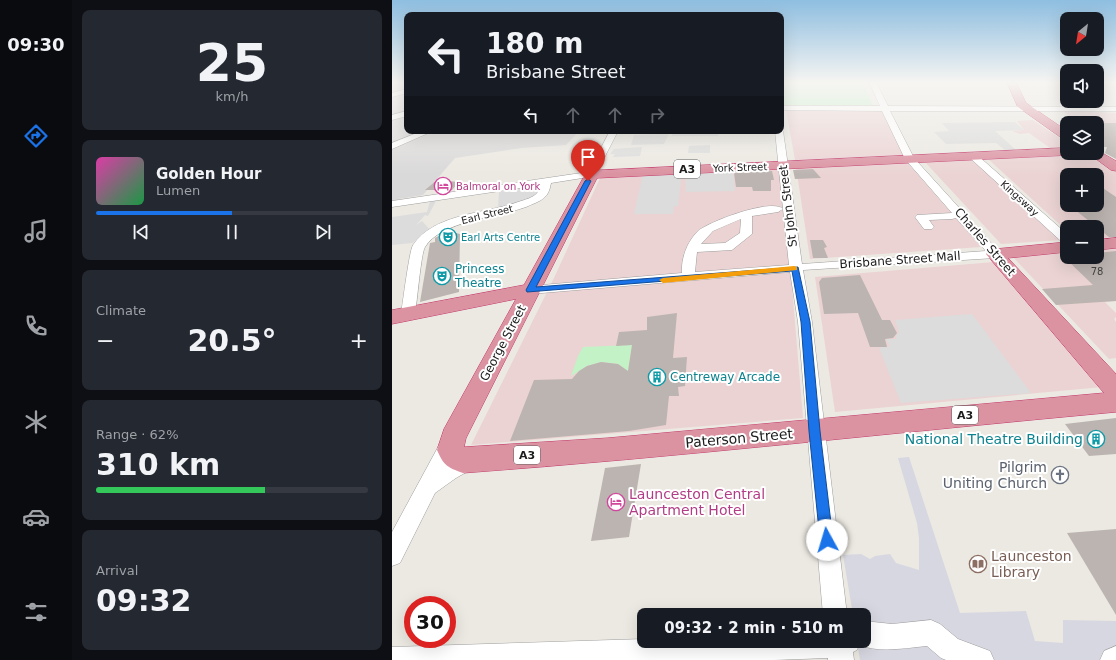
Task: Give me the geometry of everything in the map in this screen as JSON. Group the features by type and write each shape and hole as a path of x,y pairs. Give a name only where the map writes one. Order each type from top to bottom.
{"highway":[{"path":"1031,113 1060,132"},
{"name":"York Street","path":"592,174 1060,152"},
{"path":"1104,159 1116,167"},
{"name":"George Street","path":"453,437 592,174"},
{"path":"1104,244 1116,243"},
{"path":"995,254 1060,248"},
{"name":"Charles Street","path":"995,254 1116,390"},
{"path":"400,315 487,297 530,290"},
{"name":"Paterson Street","path":"453,437 451,445 452,454 459,459 470,460 608,450 815,431 912,420 1116,402"}],"street":[{"name":"Charles Street","path":"887,113 910,159 995,254"},
{"path":"392,118 404,114"},
{"path":"392,141 411,134"},
{"path":"392,146 422,134"},
{"name":"George Street","path":"592,174 612,134"},
{"name":"St John Street","path":"779,134 800,268 815,431 834,608"},
{"name":"Kingsway","path":"973,156 1060,234"},
{"name":"York Street","path":"392,204 592,174"},
{"name":"Earl Street","path":"400,315 418,247 423,241 433,232 454,222 506,210 536,198 543,192 547,180"},
{"path":"688,273 688,260 693,248 705,231 728,219 746,214 778,209"},
{"path":"693,248 728,247 732,245 746,234 746,214"},
{"path":"928,227 921,217 952,216"},
{"name":"Brisbane Street Mall","path":"530,290 995,254"},
{"name":"George Street","path":"392,555 453,437"},
{"path":"422,496 430,485 443,474 470,460"},
{"path":"871,635 892,637 930,633 950,649 981,660"},
{"path":"392,660 806,648"}],"shaded area":[{"path":"392,113 404,113 404,134 576,134 566,145 521,148 455,158 423,195 398,199 392,204"},
{"path":"787,113 883,113 904,155 795,160"},
{"path":"1065,113 1116,113 1116,145 1104,131 1104,116 1069,116"},
{"path":"1033,120 1060,138 1060,147 1050,148 1029,133 1020,134 1012,131 1024,130 1017,121"},
{"path":"1015,122 1024,130 995,131 1016,150 1005,150 996,143 946,144 934,132 949,131 942,123"},
{"path":"669,134 664,144 631,145 634,135"},
{"path":"672,134 718,134 718,136 672,136"},
{"path":"710,145 710,153 688,153 689,146"},
{"path":"642,147 640,156 613,157 615,154 610,154 614,149"},
{"path":"1060,154 1060,160 1099,160 1116,172 1116,237 1104,238 1104,220 1060,220 1060,225 987,158"},
{"path":"975,159 1060,238 1060,240 1001,244 924,161"},
{"path":"907,162 981,247 810,259 796,167"},
{"path":"779,168 791,275 803,418 471,445 553,280 601,176"},
{"path":"733,171 735,191 686,192 685,172"},
{"path":"682,173 678,206 674,206 673,214 634,214 643,174"},
{"path":"538,186 537,194 532,198 498,209 499,192"},
{"path":"430,201 436,201 428,216 425,215 416,225 422,221 431,231 412,243 392,245 392,217 427,212"},
{"path":"1116,249 1116,301 1105,302 1116,313 1116,317 1114,319 1116,322 1116,358 1109,359 1013,257 1060,254 1060,264 1104,264 1104,250"},
{"path":"994,262 1103,387 835,412 815,277"},
{"path":"972,314 1031,393 901,403 879,348 890,346 886,339 896,339 899,332 895,320"},
{"path":"909,457 960,613 1026,611 1035,641 1063,643 1063,620 1116,621 1116,660 860,660 858,648 871,648 871,608 852,608 843,555 861,554 870,559 875,556 890,554 896,563 919,570 919,538 917,523 898,458"}],"green space":[{"path":"632,345 628,371 618,364 601,362 587,366 571,376 583,347"}],"building":[{"path":"1104,123 1116,123 1116,159 1105,153 1107,147 1104,147"},
{"path":"813,169 821,178 795,179 793,170"},
{"path":"772,171 774,180 771,180 771,191 753,191 752,187 736,187 734,173"},
{"name":"Balmoral on York","path":"437,180 459,182 452,190 425,190"},
{"path":"1104,189 1116,197 1116,237 1109,237 1104,233 1104,220 1088,220 1078,212 1104,212"},
{"name":"Princess Theatre","path":"448,231 460,234 459,292 420,302 430,243 435,242 435,238"},
{"path":"810,240 823,240 827,247 824,248 828,258 813,258"},
{"path":"1116,251 1116,301 1056,305 1042,289 1093,285 1071,264 1104,264 1104,252"},
{"path":"860,275 882,320 890,320 897,333 893,338 885,339 887,347 870,347 858,313 824,314 819,282 822,278"},
{"path":"677,313 673,358 687,357 685,386 678,387 679,396 669,396 666,425 629,431 510,441 534,380 572,379 579,371 587,366 601,362 618,364 628,371 632,345 616,346 619,332 647,330 647,317"},
{"name":"National Theatre Building","path":"1116,418 1116,454 1089,456 1065,424"},
{"name":"Launceston Central Apartment Hotel","path":"641,464 629,537 591,541 605,468"},
{"path":"1116,529 1116,615 1067,533"}],"slow traffic":[{"path":"663,280 794,269"}],"place":[{"name":"Balmoral on York","path":"443,186"},
{"name":"Earl Arts Centre","path":"448,237"},
{"name":"Princess Theatre","path":"442,276"},
{"name":"Centreway Arcade","path":"657,377"},
{"name":"National Theatre Building","path":"1096,439"},
{"name":"Pilgrim Uniting Church","path":"1060,475"},
{"name":"Launceston Central Apartment Hotel","path":"616,502"},
{"name":"Launceston Library","path":"978,564"}],"route":[{"path":"588,181 530,290 669,280 687,277 796,268 805,322 827,540"}]}
